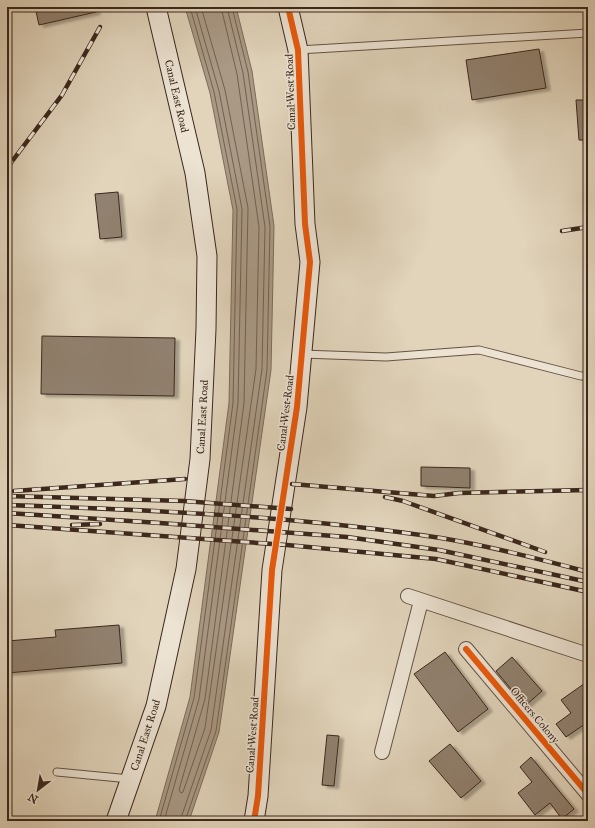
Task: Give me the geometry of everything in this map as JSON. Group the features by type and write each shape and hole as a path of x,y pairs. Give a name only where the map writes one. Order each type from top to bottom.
{"main road":[{"name":"Canal East Road","path":"116,821 156,706 186,569 200,459 206,329 207,256 195,173 156,7"},
{"name":"Canal West Road","path":"254,821 258,796 272,570 297,407 310,262 305,224 298,50 288,7"}],"street":[{"path":"382,752 415,598 588,655"},
{"name":"Officers Colony","path":"466,649 588,794"}],"lane":[{"path":"298,50 588,33"},
{"path":"302,354 386,357 479,350 581,376 588,376"},
{"path":"57,772 131,779"}],"water":[{"path":"185,7 236,7 252,71 274,226 271,370 219,732 189,821 155,821 190,697 229,403 233,210 210,93"}],"building":[{"path":"35,7 95,7 96,12 39,25"},
{"path":"539,49 546,88 472,100 466,60"},
{"path":"576,100 588,100 588,140 579,140"},
{"path":"118,192 122,237 100,239 95,194"},
{"path":"42,336 175,338 174,396 41,394"},
{"path":"421,467 470,468 470,488 421,486"},
{"path":"119,625 122,663 7,673 7,641 56,637 55,630"},
{"path":"445,652 488,709 458,732 414,674"},
{"path":"512,657 542,691 525,706 496,671"},
{"path":"588,681 588,722 566,737 556,724 571,713 561,700"},
{"path":"327,735 339,736 334,786 322,785"},
{"path":"450,744 481,781 461,798 429,761"},
{"path":"531,757 574,809 562,819 550,803 535,815 518,793 532,782 520,767"}],"railway":[{"path":"7,168 62,95 100,27"},
{"path":"562,231 588,227"},
{"path":"14,491 185,479"},
{"path":"292,484 434,496 459,493 588,490"},
{"path":"7,496 184,501 291,509"},
{"path":"385,497 403,501 545,552"},
{"path":"7,505 224,515 387,530 477,545 588,572"},
{"path":"7,513 347,537 439,550 588,582"},
{"path":"72,525 100,524"},
{"path":"7,525 287,545 436,559 588,592"}],"cycle path":[{"path":"254,821 258,796 272,570 297,407 310,262 305,224 298,50 288,7"},
{"path":"466,649 588,794"}]}
